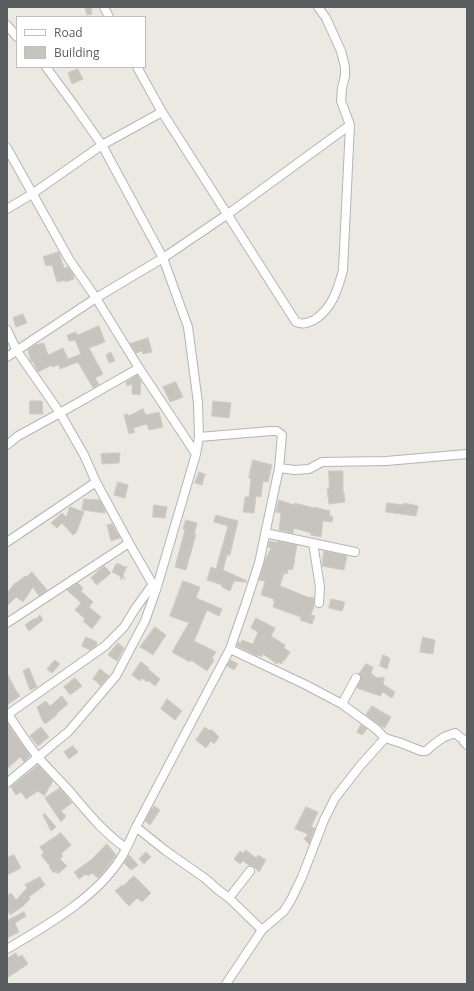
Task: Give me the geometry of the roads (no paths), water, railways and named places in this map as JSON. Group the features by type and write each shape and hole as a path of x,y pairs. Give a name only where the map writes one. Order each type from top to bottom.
{"street":[{"path":"104,7 108,16"},
{"path":"138,68 162,112 296,322 305,324 321,316 330,304 338,289 343,270 350,125 341,101 345,67 341,51 326,18 318,7"},
{"path":"7,25 16,36"},
{"path":"7,783 69,731 116,676 145,621 196,454 199,437 198,403 188,327 163,258 102,145 47,68"},
{"path":"7,209 32,194 102,145 162,112"},
{"path":"7,357 96,298 163,258 228,214 350,125"},
{"path":"7,148 70,259 139,368 196,454"},
{"path":"7,330 17,351 60,413 84,455 96,482 129,543 155,587"},
{"path":"7,445 18,436 139,368"},
{"path":"7,949 91,894 113,869 126,848 230,649 259,563 279,468 282,435 277,431 199,437"},
{"path":"279,468 295,470 309,469 322,462 386,461 467,454"},
{"path":"7,542 96,482"},
{"path":"265,533 355,552"},
{"path":"7,624 129,543"},
{"path":"313,543 320,587 319,603"},
{"path":"126,848 114,840 38,757 7,715 105,646 124,626 135,609 155,587"},
{"path":"230,649 342,704 376,729 385,738 421,752 426,751 444,737 455,733 459,738 463,739 467,745"},
{"path":"342,704 356,678"},
{"path":"226,984 262,930 284,911 291,900 302,877 324,820 335,798 360,766 385,738"},
{"path":"136,827 206,879 229,898 262,930"},
{"path":"229,898 250,871"}]}
